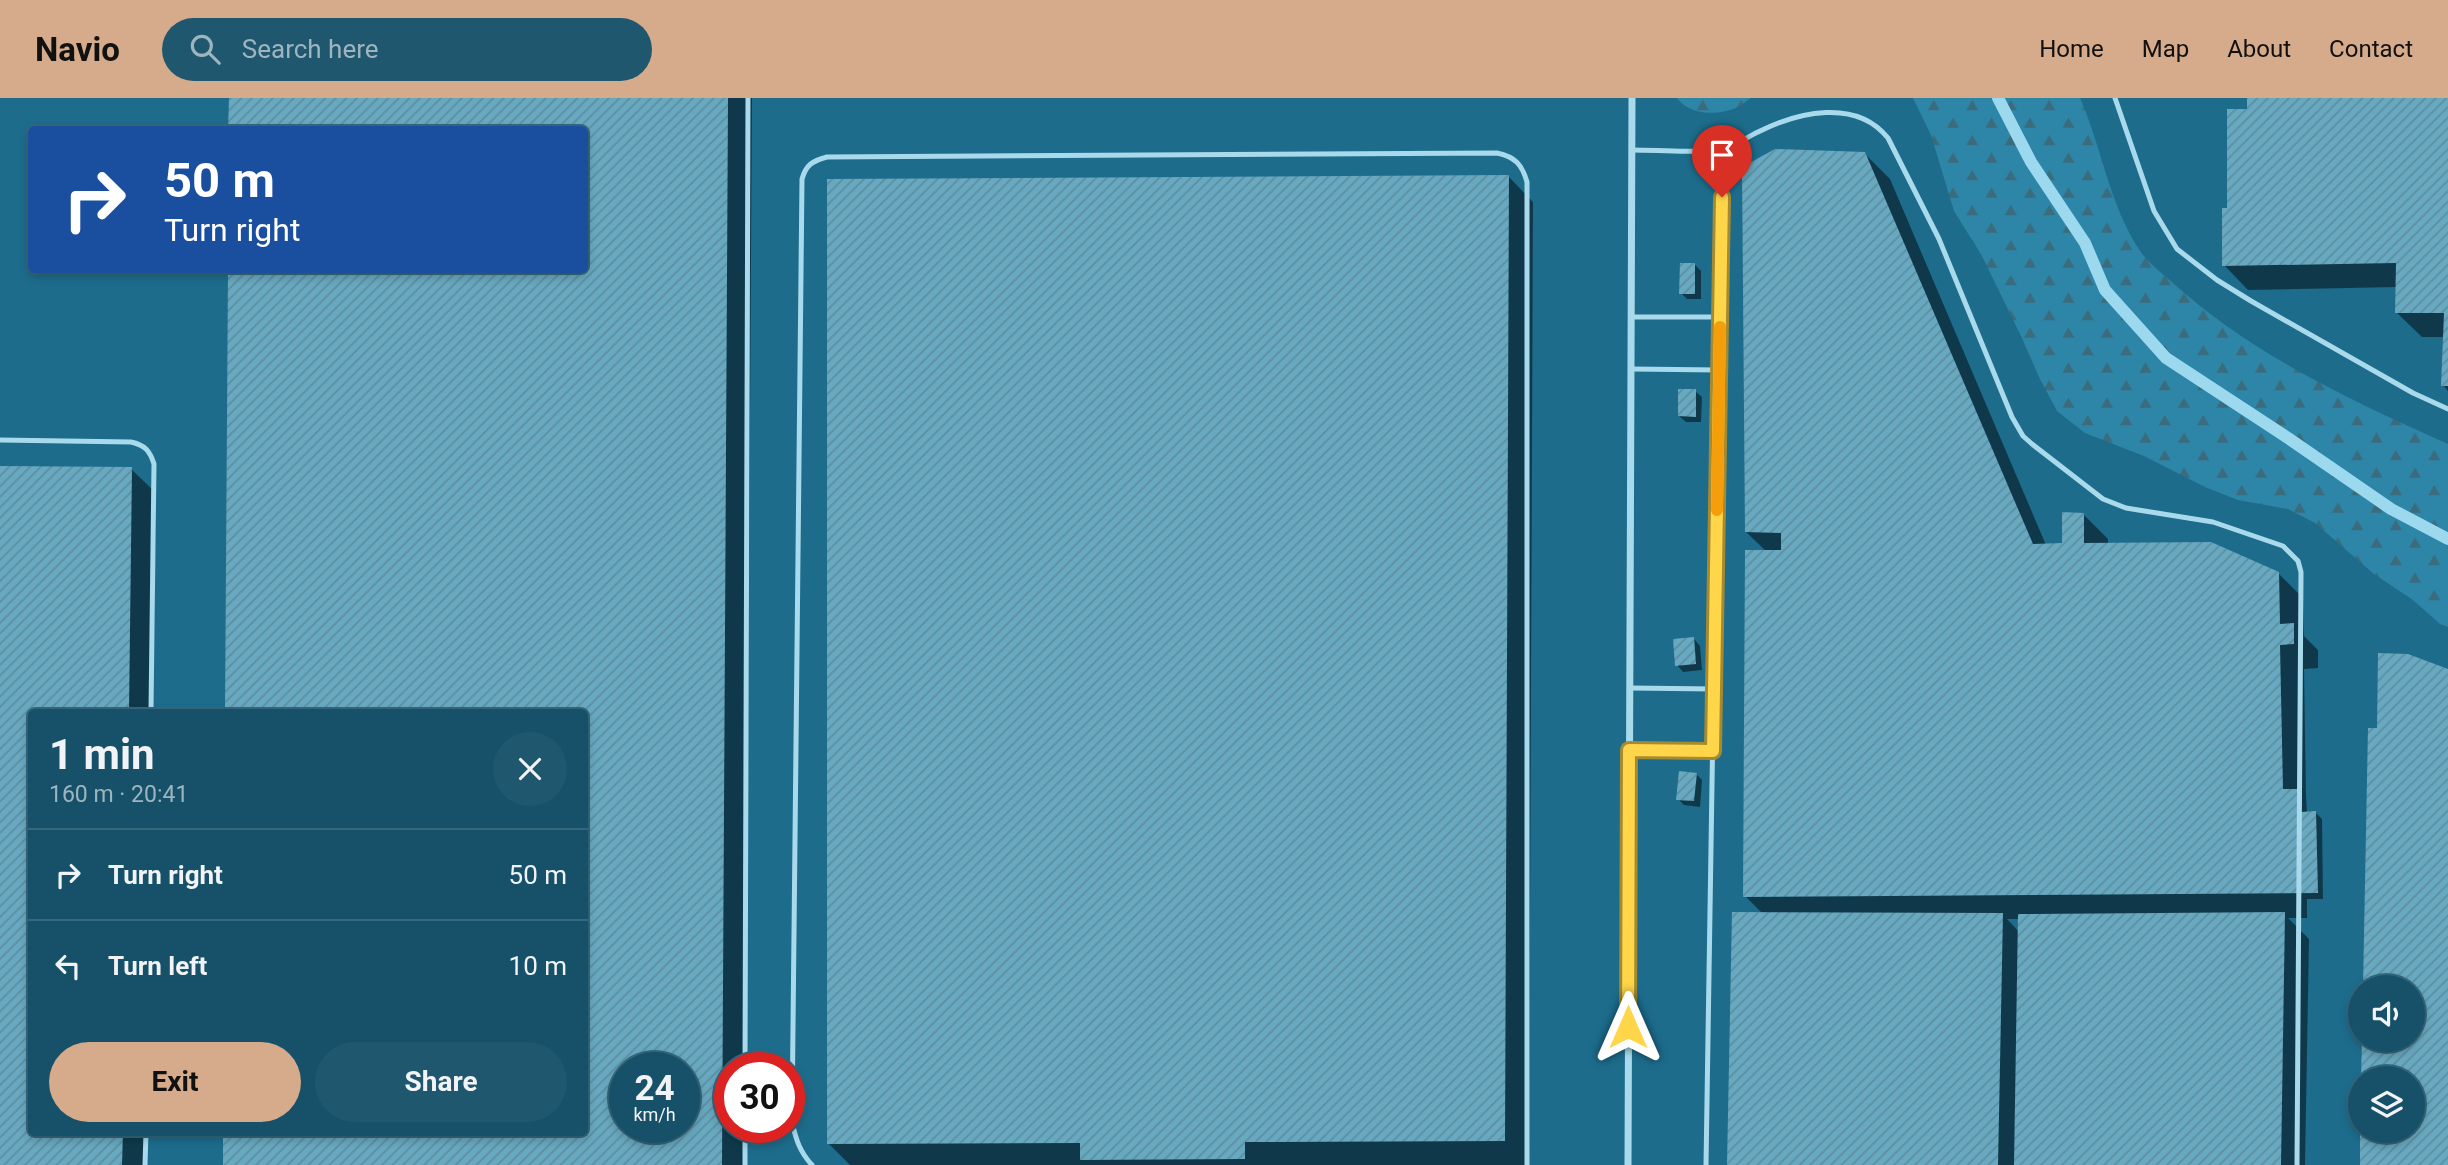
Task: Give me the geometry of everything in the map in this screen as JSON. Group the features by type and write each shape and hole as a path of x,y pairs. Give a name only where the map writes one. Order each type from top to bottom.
{"street":[{"path":"1628,1165 1632,102"}],"lane":[{"path":"746,1052 748,98"},
{"path":"2115,98 2154,211 2166,234 2183,255 2251,301 2413,393 2448,409"},
{"path":"1632,150 1722,149 1780,122 1826,112 1854,115 1875,125 1888,138 1939,239 2012,417 2024,436 2093,492 2112,503 2139,511 2213,522 2283,546 2298,561 2301,572 2297,1165"},
{"path":"1706,1165 1722,149"},
{"path":"812,1165 796,1142 792,1122 802,179 806,168 815,160 827,157 1497,153 1517,161 1524,169 1527,182 1527,1165"},
{"path":"1632,317 1720,317"},
{"path":"1631,369 1719,370"},
{"path":"0,440 131,442 147,448 152,455 151,709"},
{"path":"1630,688 1714,689"},
{"path":"1629,750 1713,751"},
{"path":"145,1165 146,1136"},
{"path":"745,1143 745,1165"}],"green space":[{"path":"1677,98 1751,98 1736,108 1712,113 1689,108"},
{"path":"1913,98 2080,98 2129,233 2151,264 2205,309 2270,354 2340,393 2448,444 2448,627 2440,624 2413,600 2374,574 2315,523 2288,509 2238,500 2205,487 2144,456 2085,433 2057,411 1982,256 1954,211 1931,135"}],"building":[{"path":"229,98 728,98 723,1052 714,1052 714,1143 722,1143 722,1165 223,1165 223,1136 588,1136 588,709 225,709 228,273 588,273 588,126 228,126"},
{"path":"2247,98 2448,98 2448,386 2441,386 2444,313 2395,313 2396,263 2222,266 2222,208 2227,208 2227,109 2247,109"},
{"path":"1775,149 1865,152 2033,544 2062,543 2062,512 2084,513 2084,543 2211,542 2279,572 2280,624 2294,623 2294,644 2280,645 2283,789 2302,789 2301,812 2316,811 2318,893 1743,897 1745,550 1781,550 1781,533 1745,532 1742,167"},
{"path":"1509,175 1505,1141 1245,1142 1245,1159 1080,1160 1080,1143 827,1144 827,179"},
{"path":"1680,263 1695,263 1695,294 1679,294"},
{"path":"1678,389 1696,389 1696,417 1678,416"},
{"path":"0,466 132,467 129,709 28,709 28,1136 123,1136 122,1165 0,1165"},
{"path":"1694,637 1696,664 1675,666 1673,639"},
{"path":"2378,653 2408,654 2448,669 2448,1165 2360,1165 2360,1143 2425,1143 2425,1066 2361,1066 2362,1052 2425,1052 2425,975 2363,975 2368,728 2377,728"},
{"path":"1679,771 1697,773 1694,801 1676,800"},
{"path":"1732,912 2003,913 1998,1165 1727,1165"},
{"path":"2285,912 2281,1165 2014,1165 2018,914"}],"waterway":[{"path":"1998,98 2031,162 2085,243 2105,290 2166,358 2391,509 2448,539"}],"slow traffic":[{"path":"1717,510 1720,327"}],"route":[{"path":"1628,1027 1629,750 1713,751 1722,197"}]}
